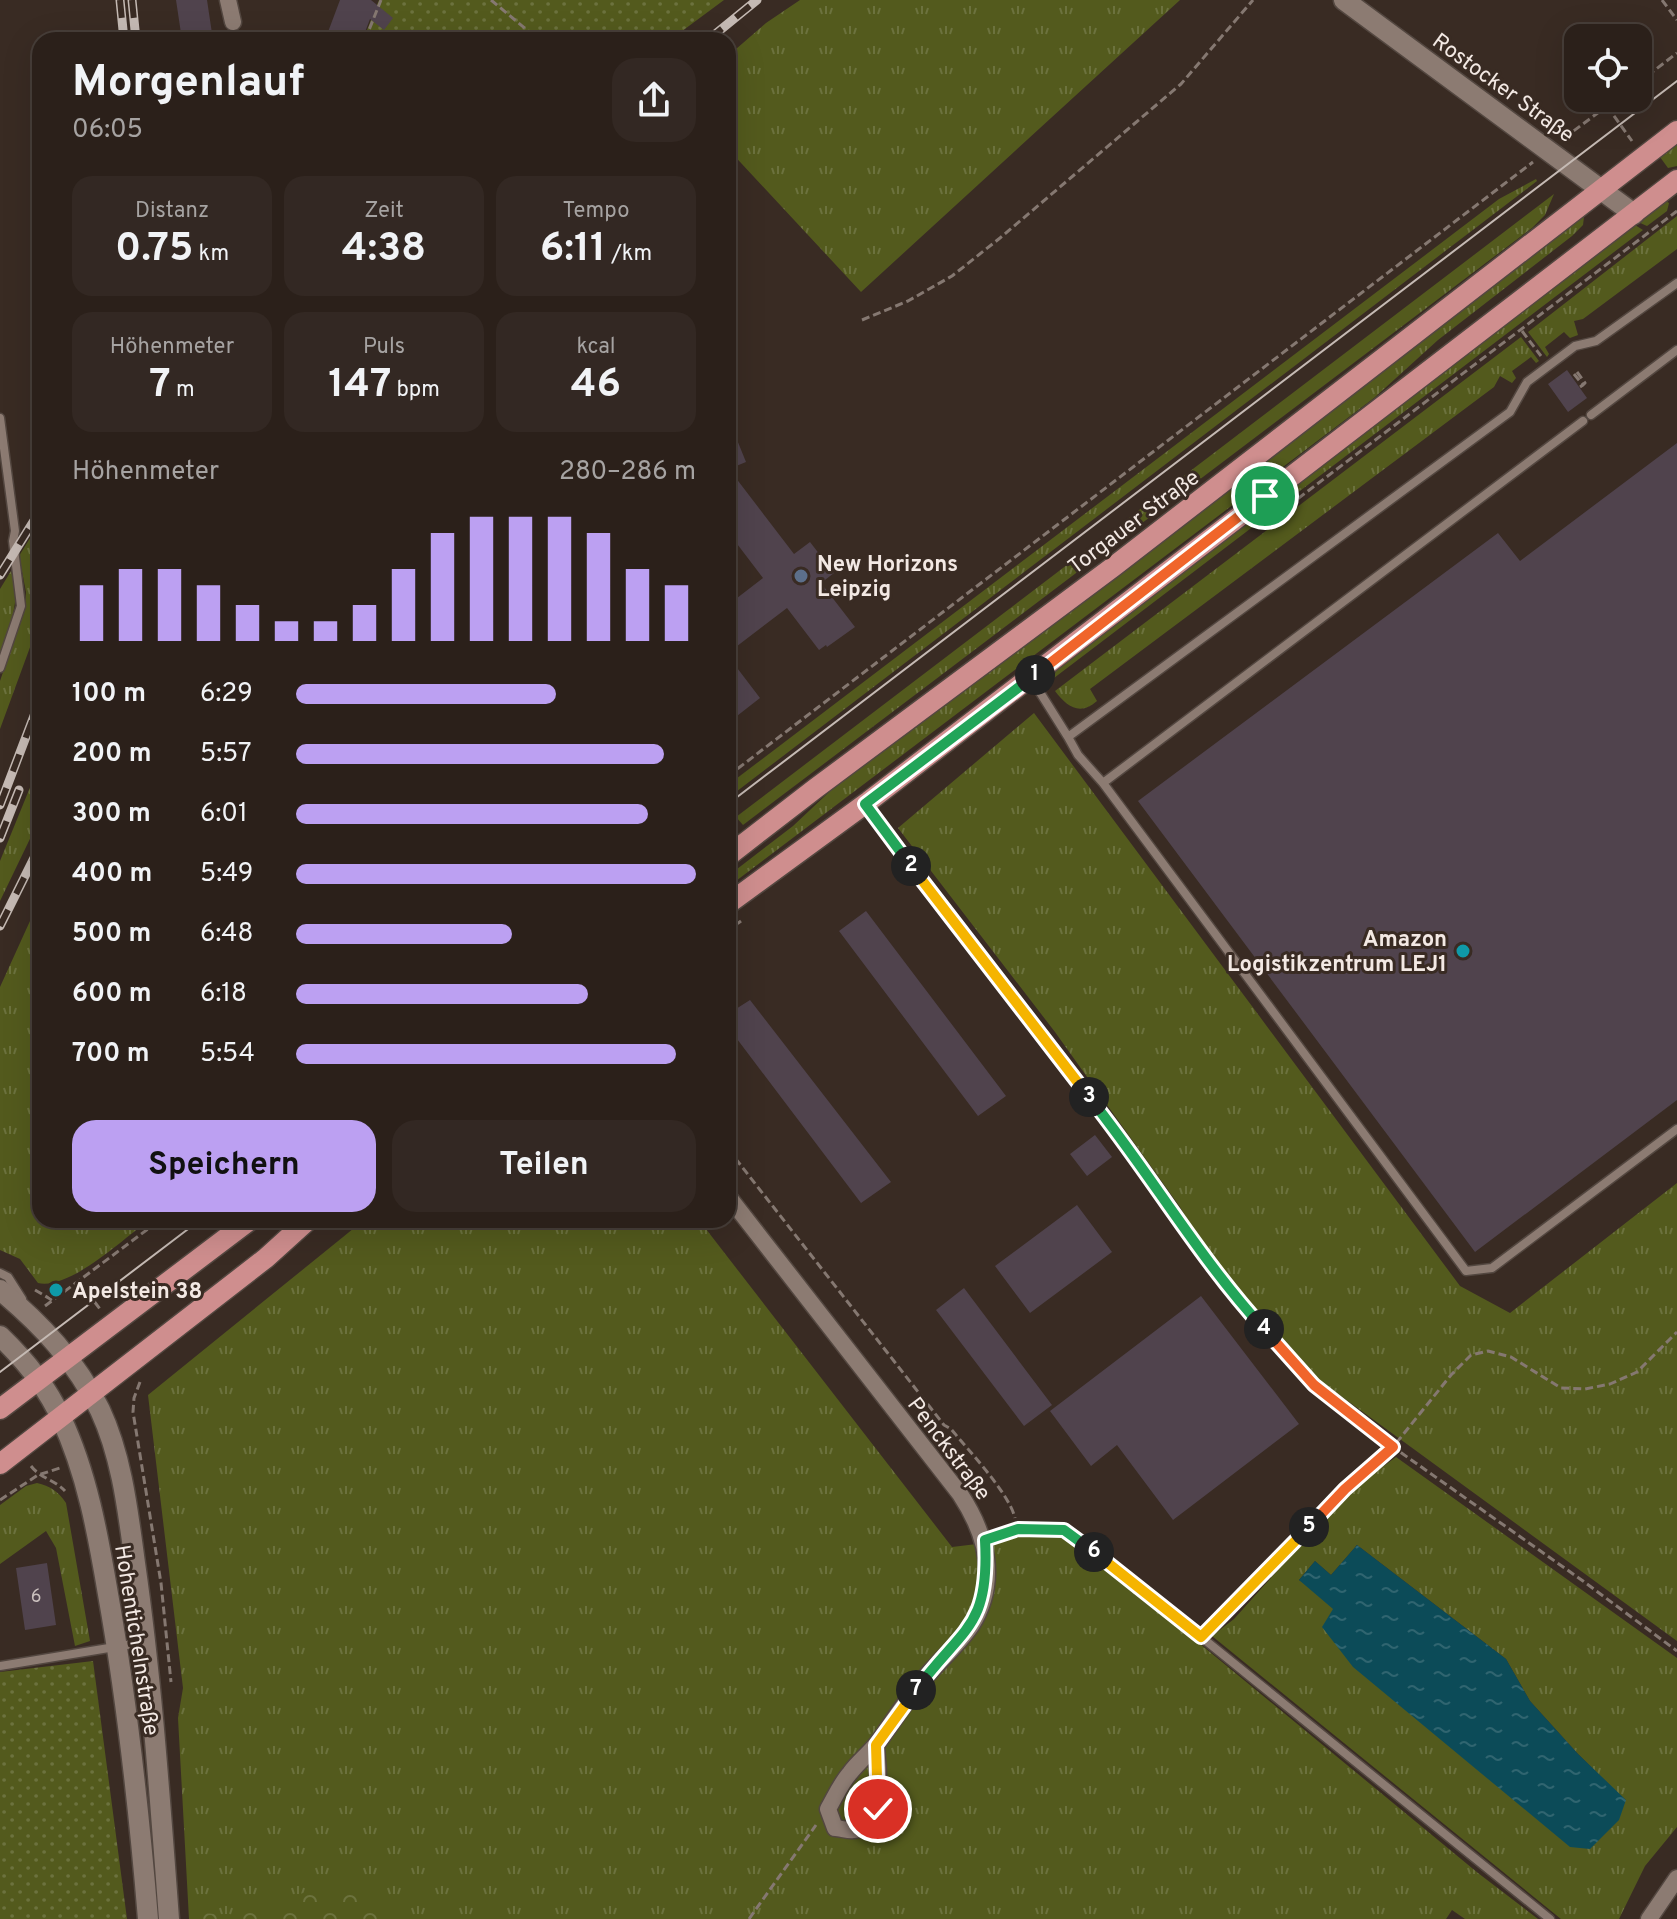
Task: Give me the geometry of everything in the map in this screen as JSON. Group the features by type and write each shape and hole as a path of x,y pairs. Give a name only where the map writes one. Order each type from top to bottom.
{"main road":[{"name":"Rostocker Straße","path":"1344,0 1634,214"},
{"name":"Torgauer Straße","path":"736,850 1125,557 1677,131"},
{"path":"736,898 1031,678 1677,180"},
{"path":"0,1409 239,1228"},
{"path":"0,1464 62,1419 266,1258 299,1228"},
{"name":"Hohentichelnstraße","path":"0,1290 32,1317 68,1358 92,1395 114,1447 130,1528 146,1642 169,1919"},
{"name":"Hohentichelnstraße","path":"0,1336 39,1380 62,1419 85,1485 117,1646 139,1813 148,1919"}],"street":[{"path":"228,0 233,22"},
{"name":"Penckstraße","path":"736,1206 960,1494 985,1540 985,1590 974,1619 919,1685 876,1745 849,1774 828,1809"},
{"path":"828,1809 835,1828 855,1830 869,1823 878,1809 876,1745"},
{"path":"1649,1919 1677,1878"}],"lane":[{"path":"1068,737 1510,412 1527,382 1575,346 1596,341 1677,283"},
{"path":"1591,415 1677,350"},
{"path":"0,418 21,606 0,668"},
{"path":"1103,783 1583,421"},
{"path":"1031,678 1078,755 1103,783 1466,1271 1492,1268 1677,1129"},
{"path":"865,804 1124,1141 1198,1250"},
{"path":"0,1273 8,1277 32,1317"},
{"path":"985,1540 1018,1529 1064,1530 1122,1573 1550,1919"},
{"path":"0,1666 146,1642"}],"path":[{"path":"368,32 381,0"},
{"path":"491,0 529,32"},
{"path":"862,320 908,301 952,276 1000,238 1181,84 1253,0"},
{"path":"1662,0 1677,20"},
{"path":"1652,72 1677,53"},
{"path":"736,770 1599,112"},
{"path":"1575,373 1581,386"},
{"path":"736,1159 944,1425 951,1429 1013,1508 1018,1529"},
{"path":"52,1300 150,1228"},
{"path":"1198,1250 1314,1385 1393,1447 1677,1651"},
{"path":"79,1282 101,1310"},
{"path":"1201,1637 1345,1489 1393,1447 1471,1355 1488,1351 1511,1357 1561,1388 1585,1389 1610,1384 1637,1372 1677,1332"},
{"path":"0,1500 38,1475"},
{"path":"749,1919 828,1809"}],"green space":[{"path":"379,0 724,0 681,32 366,32"},
{"path":"800,0 1180,0 861,292 736,158 736,49 766,23"},
{"path":"1677,143 1677,166 1668,168 1660,157"},
{"path":"1536,179 736,792 736,779 1499,199"},
{"path":"1554,194 1545,215 1532,228 743,825 736,817"},
{"path":"1666,201 1669,203 1667,211 1647,226 1638,222"},
{"path":"1677,216 1677,249 1583,319 1574,321 1578,335 1570,338 1564,332 1545,347 1549,354 1547,357 1528,332"},
{"path":"1584,217 1583,225 1572,236 1438,340 1374,398 736,881 736,870 793,826 843,779"},
{"path":"1635,225 1643,230 1054,678 1057,666"},
{"path":"1521,337 1539,361 1536,363 1531,357 1512,371 1516,378 1512,383 1500,376 1494,387 1090,689 1097,701 1091,706 1074,708 1055,691"},
{"path":"32,535 32,642 0,729 0,681 25,607 26,592 19,556"},
{"path":"11,571 15,602 0,653 0,589"},
{"path":"1034,713 1460,1286 1510,1313 1677,1183 1677,1641 1319,1380 1261,1317 1203,1246 1180,1207 1055,1032 898,828"},
{"path":"32,783 32,835 0,901 0,861"},
{"path":"32,917 32,1228 139,1228 96,1261 65,1279 51,1283 38,1283 20,1259 0,1250 0,987"},
{"path":"354,1228 705,1228 952,1547 1002,1541 1033,1533 1064,1536 1119,1577 1538,1919 1465,1919 1452,1910 1446,1919 189,1919 178,1718 183,1688 148,1395"},
{"path":"1396,1457 1677,1658 1677,1827 1645,1866 1619,1919 1561,1919 1212,1636 1234,1619 1347,1493","holes":["1357,1545 1506,1659 1530,1701 1625,1800 1299,1580 1315,1561 1331,1575"]},
{"path":"37,1483 53,1490 66,1503 90,1641 75,1646 56,1548 46,1531 0,1564 0,1505 26,1486"},
{"path":"93,1661 127,1919 0,1919 0,1672"},
{"path":"351,1885 373,1890 377,1901 377,1919 196,1919 203,1913 239,1916 315,1888"}],"water":[{"path":"1357,1545 1506,1659 1530,1701 1578,1754 1626,1800 1619,1820 1590,1849 1570,1847 1353,1667 1322,1627 1333,1609 1299,1580 1315,1561 1331,1575"}],"building":[{"path":"176,0 207,0 212,32 181,32"},
{"path":"340,0 371,0 393,18 384,30 370,19 365,32 328,32"},
{"path":"1567,370 1587,398 1568,412 1548,384"},
{"path":"736,437 746,462 736,466"},
{"name":"Amazon Logistikzentrum LEJ1","path":"1677,443 1677,1100 1475,1252 1138,801 1498,533 1520,561"},
{"path":"736,478 794,554 810,542 834,573 821,583 855,627 819,650 787,608 736,647 736,599 763,578 736,543"},
{"path":"736,666 760,698 736,717"},
{"path":"866,911 1006,1096 978,1116 839,931"},
{"path":"750,1000 891,1182 861,1203 736,1038 736,1009"},
{"path":"1095,1135 1112,1157 1087,1176 1070,1154"},
{"path":"1077,1205 1112,1252 1030,1313 995,1266"},
{"path":"964,1288 1052,1405 1024,1426 936,1310"},
{"path":"1201,1296 1299,1424 1173,1520 1117,1445 1091,1466 1050,1411"},
{"path":"47,1563 56,1625 25,1630 16,1568"}],"tram line":[{"path":"736,798 1677,81"},
{"path":"0,1372 189,1228"}],"railway":[{"path":"120,0 123,32"},
{"path":"132,0 135,32"},
{"path":"718,32 757,0"},
{"path":"0,575 32,524"},
{"path":"0,805 32,721"},
{"path":"0,838 19,790"},
{"path":"0,926 32,862"}],"place":[{"name":"New Horizons Leipzig","path":"801,576"},
{"name":"Amazon Logistikzentrum LEJ1","path":"1463,951"},
{"name":"Apelstein 38","path":"56,1290"}],"route":[{"path":"878,1809 876,1745 919,1685 970,1627 979,1611 987,1570 985,1540 1018,1529 1064,1530 1201,1637 1345,1489 1393,1447 1314,1385 1256,1321 1198,1250 1124,1141 865,804 1265,496"}]}
